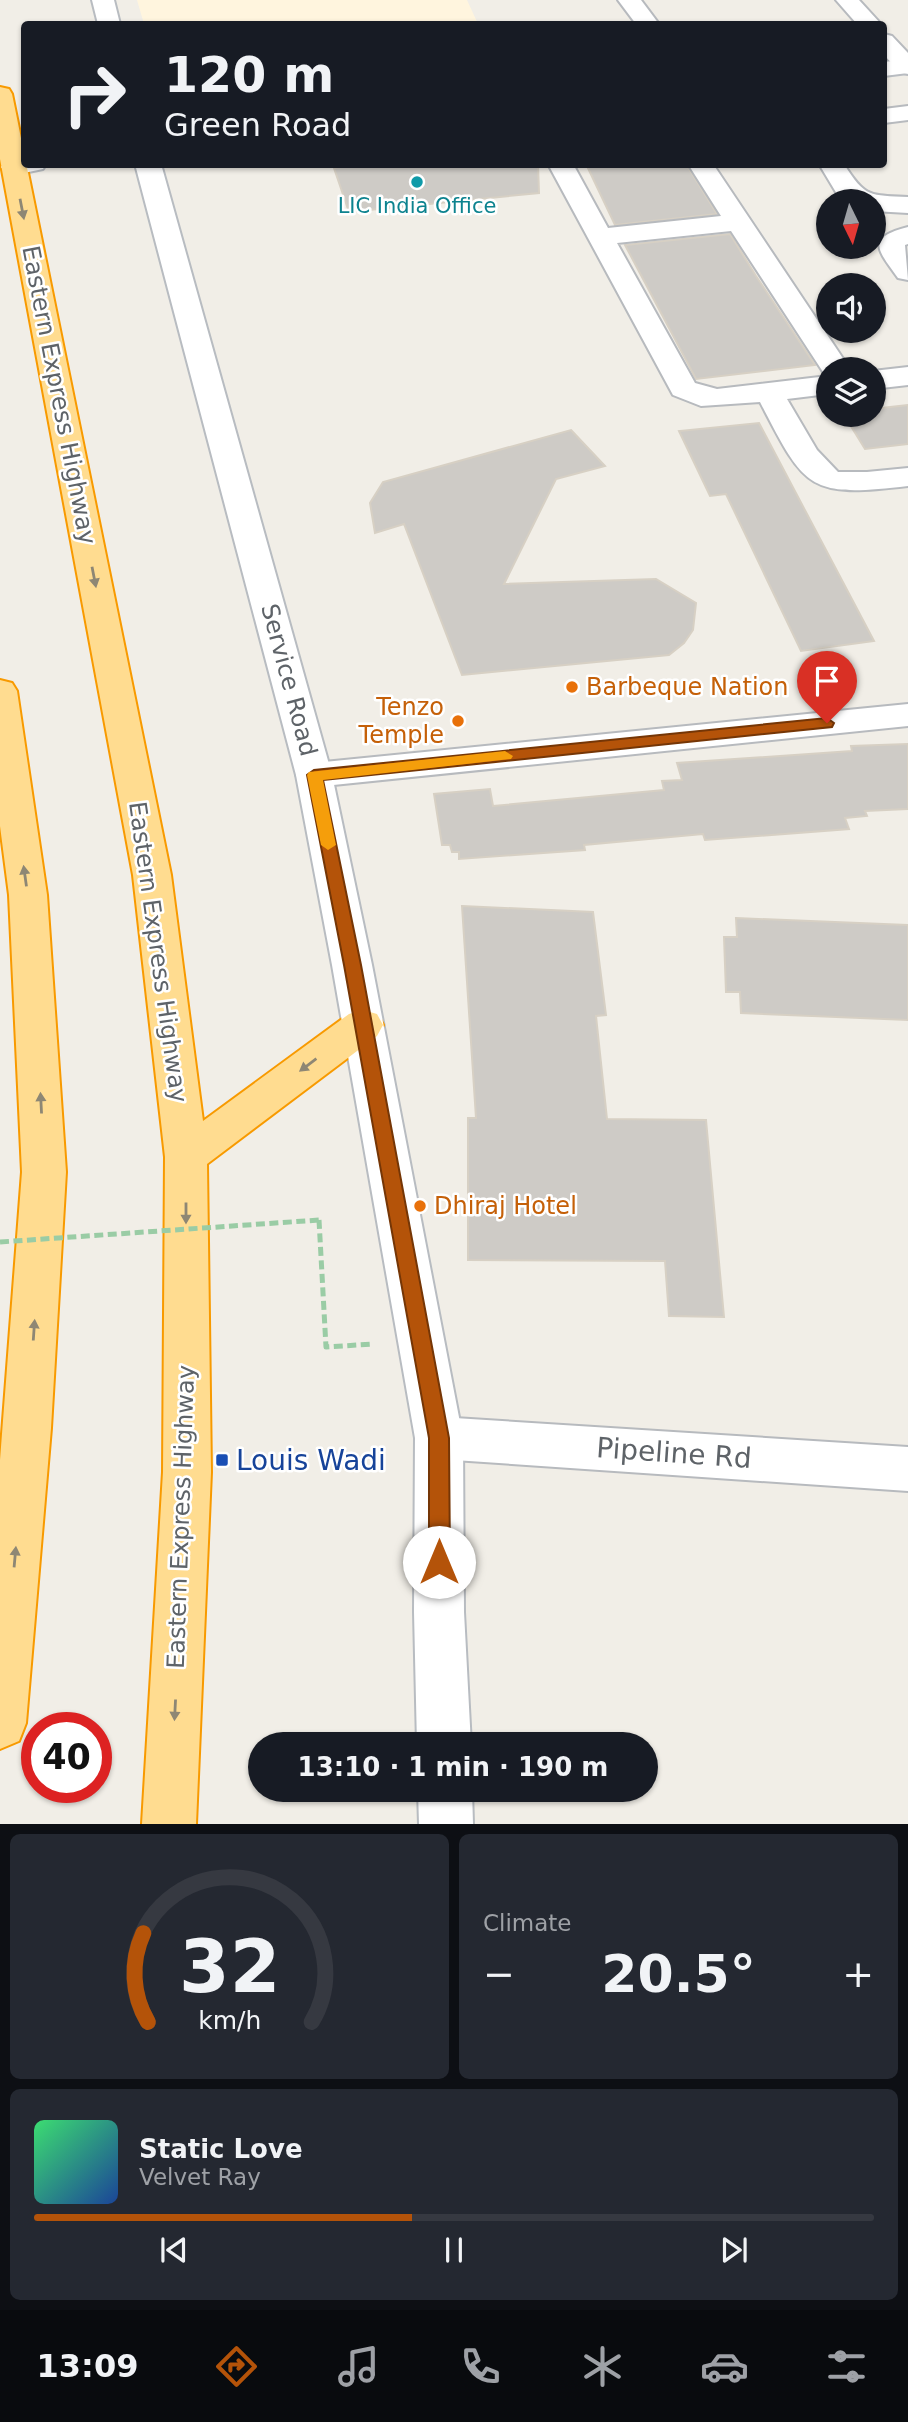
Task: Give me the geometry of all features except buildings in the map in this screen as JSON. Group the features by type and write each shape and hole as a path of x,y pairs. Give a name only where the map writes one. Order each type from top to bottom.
{"highway":[{"name":"Eastern Express Highway","path":"0,94 21,157"},
{"name":"Eastern Express Highway","path":"24,168 152,876 186,1157 187,1472 169,1824"},
{"path":"0,691 28,895 44,1172 14,1430 0,1723"},
{"path":"186,1157 363,1024"}],"street":[{"path":"103,0 108,21"},
{"path":"630,1 655,0"},
{"path":"847,0 866,21"},
{"path":"630,1 644,21"},
{"path":"887,45 902,67"},
{"path":"887,116 908,113"},
{"name":"Service Road","path":"149,168 314,775 363,1024 439,1438 439,1612 444,1732"},
{"path":"561,168 682,389 701,397 717,398 816,386"},
{"path":"703,168 827,357"},
{"path":"833,168 847,189"},
{"path":"886,204 908,205"},
{"path":"599,237 737,222"},
{"path":"908,235 892,241 892,250 908,272"},
{"path":"886,379 908,376"},
{"path":"769,392 813,467 828,479 870,481 908,477"},
{"path":"314,775 908,715"},
{"name":"Pipeline Rd","path":"439,1438 908,1469"},
{"path":"445,1802 446,1824"}],"path":[{"path":"0,1242 319,1220 326,1347"}],"shaded area":[{"path":"137,0 467,0 477,21 143,21"}],"slow traffic":[{"path":"328,845 314,775 505,756"}],"place":[{"name":"LIC India Office","path":"417,182"},
{"name":"Barbeque Nation","path":"572,687"},
{"name":"Tenzo Temple","path":"458,721"},
{"name":"Dhiraj Hotel","path":"420,1206"},
{"name":"Louis Wadi","path":"222,1460"}],"route":[{"path":"439,1562 439,1438 352,965 314,775 827,723"}]}
